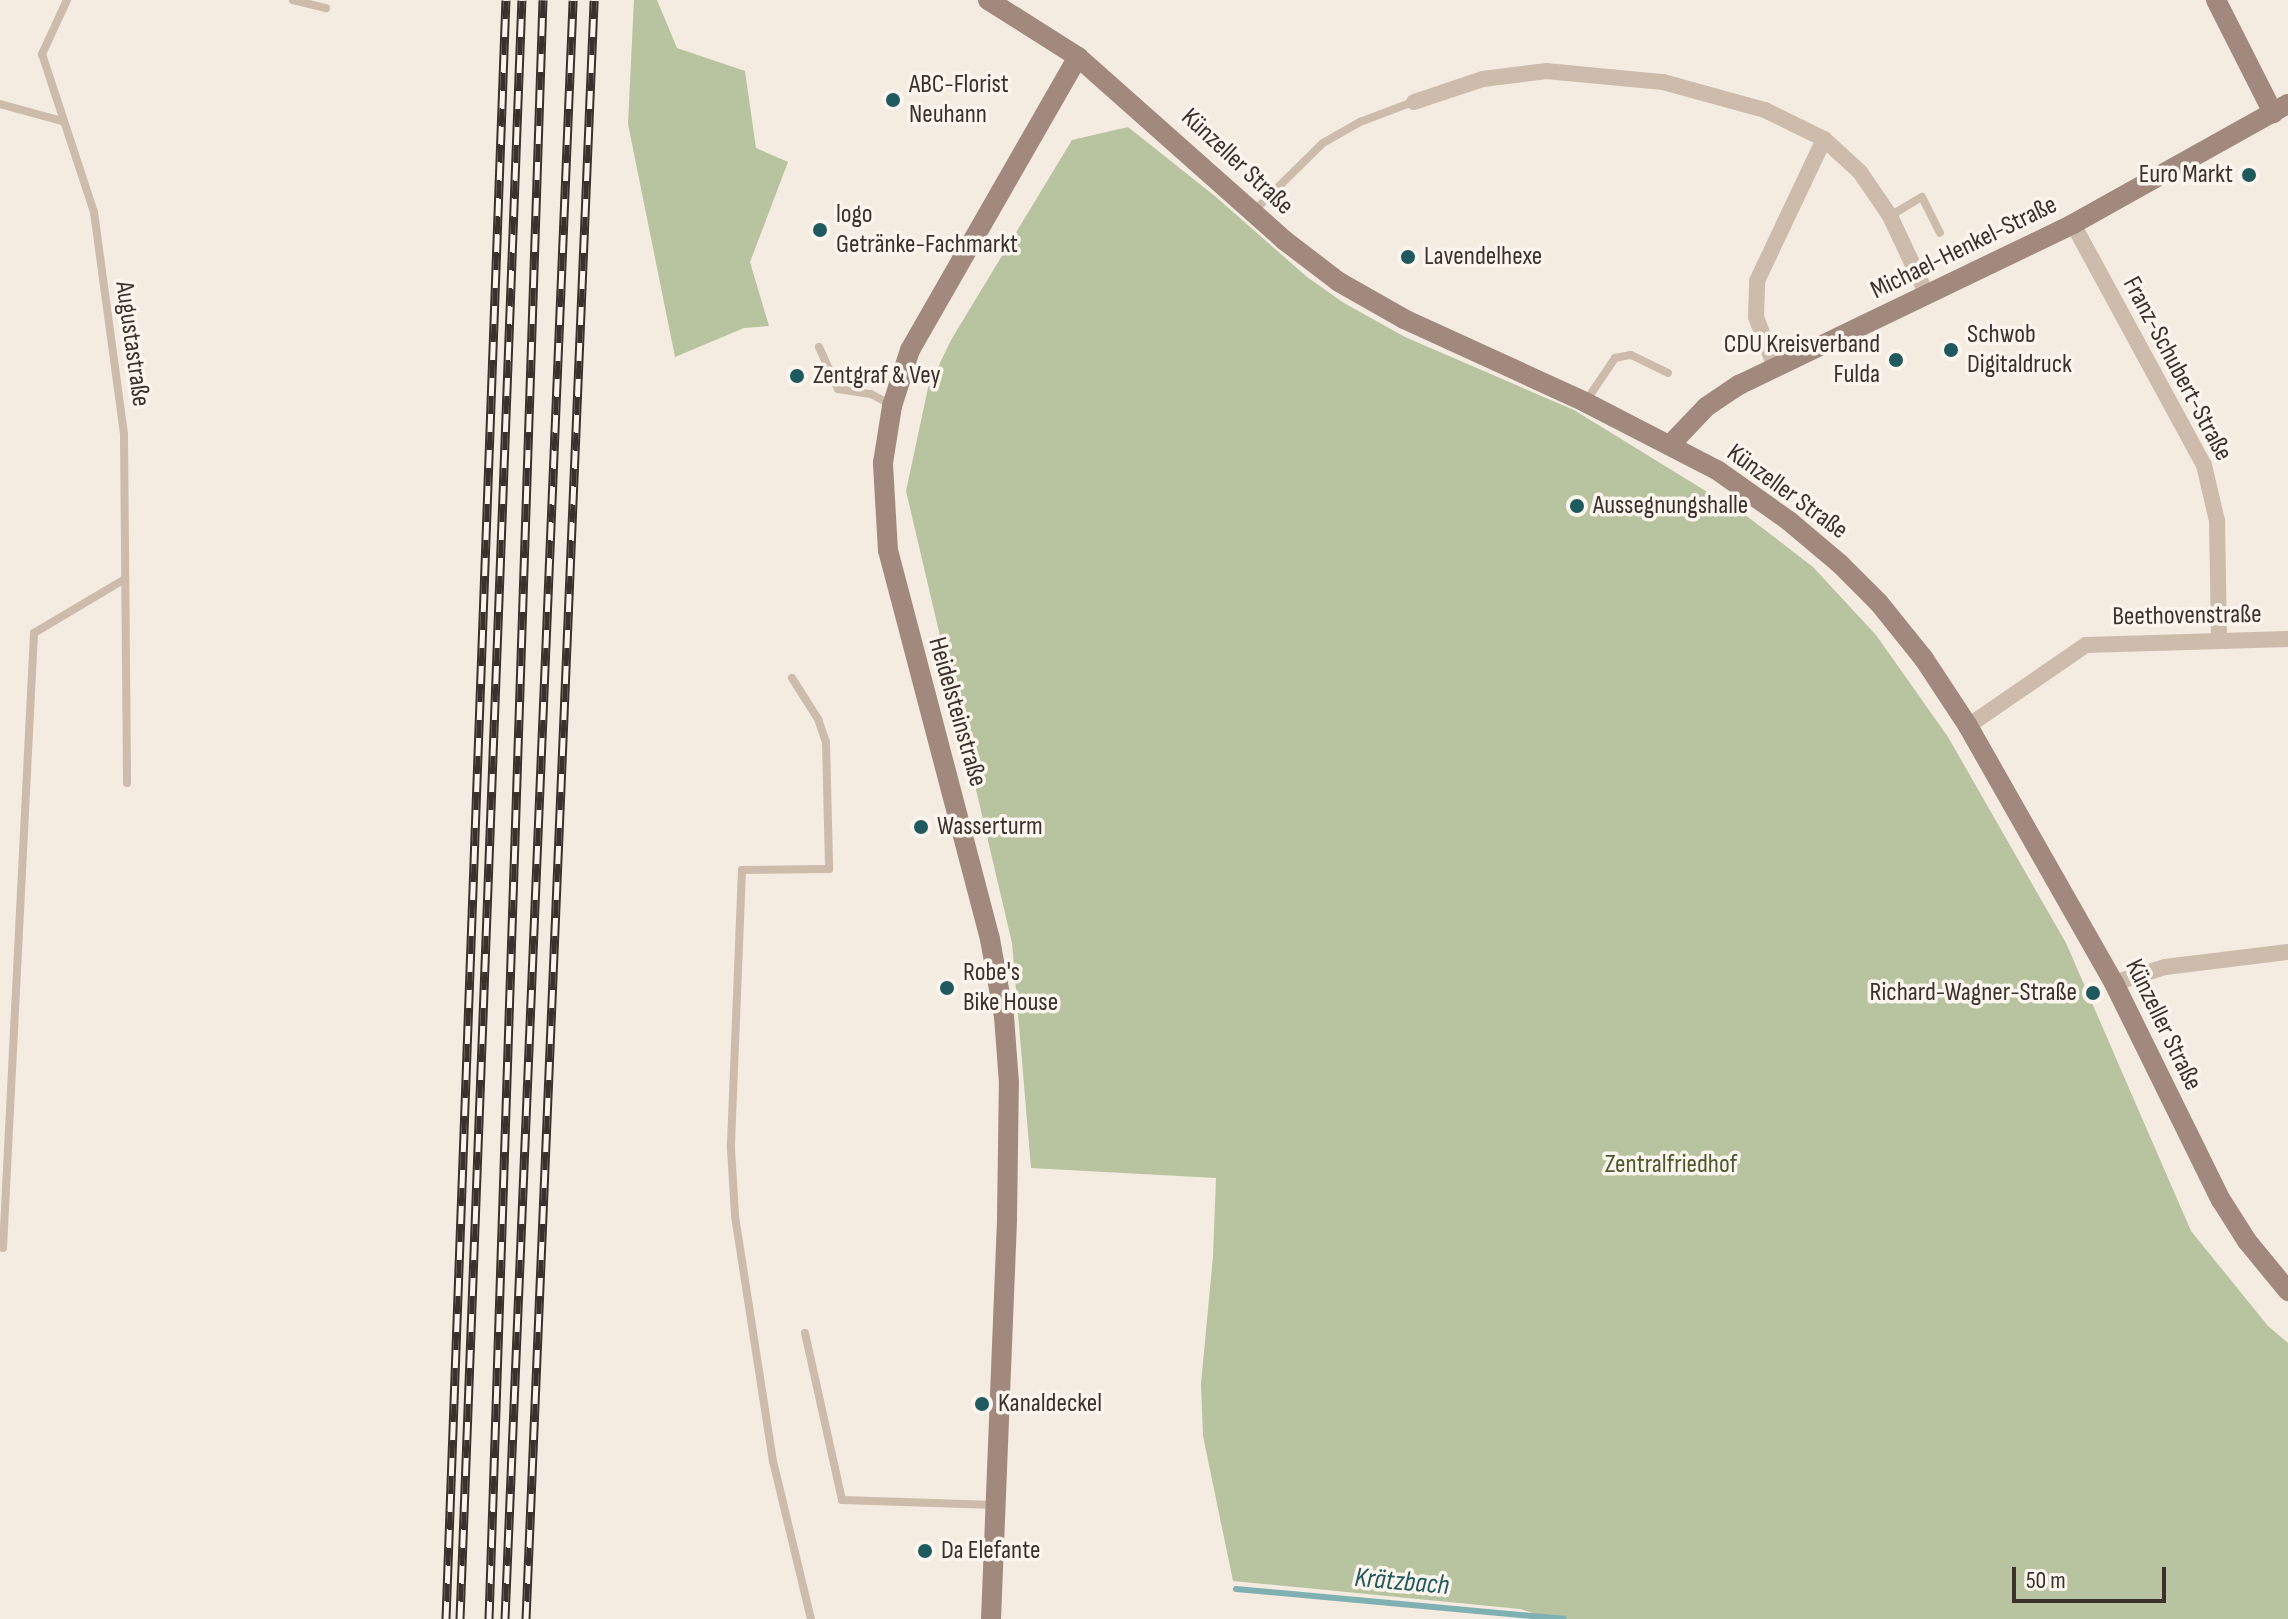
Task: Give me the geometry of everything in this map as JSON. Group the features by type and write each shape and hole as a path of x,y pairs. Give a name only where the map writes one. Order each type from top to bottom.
{"main road":[{"name":"Künzeller Straße","path":"988,0 1078,57 1312,264 1369,301 1585,402 1717,470 1778,513 1840,564 1879,603 1924,659 1968,726 2114,983 2221,1200 2247,1241 2288,1291"},
{"path":"2216,0 2280,109"},
{"name":"Heidelsteinstraße","path":"991,1619 1008,1204 1009,1083 1004,1017 990,939 888,551 883,476 892,406 915,341 1078,57"},
{"name":"Michael-Henkel-Straße","path":"1670,445 1706,407 1775,367 2073,224 2280,109"}],"street":[{"path":"1414,102 1506,74 1546,71 1663,82 1765,110 1824,139 1860,172 1890,216 1927,295"},
{"path":"1775,367 1756,317 1757,281 1824,139"},
{"name":"Franz-Schubert-Straße","path":"2073,224 2204,465 2217,521 2219,639"},
{"name":"Beethovenstraße","path":"1968,726 2086,645 2288,639"},
{"path":"2114,983 2165,967 2288,952"}],"lane":[{"name":"Augustastraße","path":"67,0 42,54 94,212 124,434 127,783"},
{"path":"293,0 326,8"},
{"path":"1253,212 1323,143 1360,122 1414,102"},
{"path":"0,104 62,121"},
{"path":"1890,216 1922,197 1940,233"},
{"path":"819,347 838,389 871,394 892,406"},
{"path":"1585,402 1615,358 1631,355 1668,373"},
{"path":"3,1248 34,633 125,579"},
{"path":"792,678 818,719 826,742 829,869 742,870 731,1148 735,1216 773,1461 811,1619"},
{"path":"805,1333 842,1500 996,1505"}],"green space":[{"path":"634,0 657,0 677,48 745,71 756,148 788,162 750,262 769,326 744,328 675,357 628,124"},
{"name":"Zentralfriedhof","path":"1128,127 1216,197 1307,277 1344,303 1405,337 1574,410 1748,517 1813,567 1876,635 1948,737 2066,943 2191,1231 2268,1326 2288,1343 2288,1619 1554,1619 1520,1609 1233,1581 1203,1436 1201,1384 1213,1256 1216,1178 1031,1168 1012,943 906,491 928,388 951,340 1072,140"}],"waterway":[{"name":"Krätzbach","path":"1236,1589 1564,1619"}],"railway":[{"path":"446,1619 506,0"},
{"path":"460,1619 522,0"},
{"path":"489,1619 543,0"},
{"path":"505,1619 573,0"},
{"path":"526,1619 594,0"}],"place":[{"name":"ABC-Florist Neuhann","path":"893,100"},
{"name":"Euro Markt","path":"2249,175"},
{"name":"logo Getränke-Fachmarkt","path":"820,230"},
{"name":"Lavendelhexe","path":"1408,257"},
{"name":"Schwob Digitaldruck","path":"1951,350"},
{"name":"CDU Kreisverband Fulda","path":"1896,360"},
{"name":"Zentgraf & Vey","path":"797,376"},
{"name":"Aussegnungshalle","path":"1577,506"},
{"name":"Wasserturm","path":"921,827"},
{"name":"Robe's Bike House","path":"947,988"},
{"name":"Richard-Wagner-Straße","path":"2093,993"},
{"name":"Kanaldeckel","path":"982,1404"},
{"name":"Da Elefante","path":"925,1551"}]}
